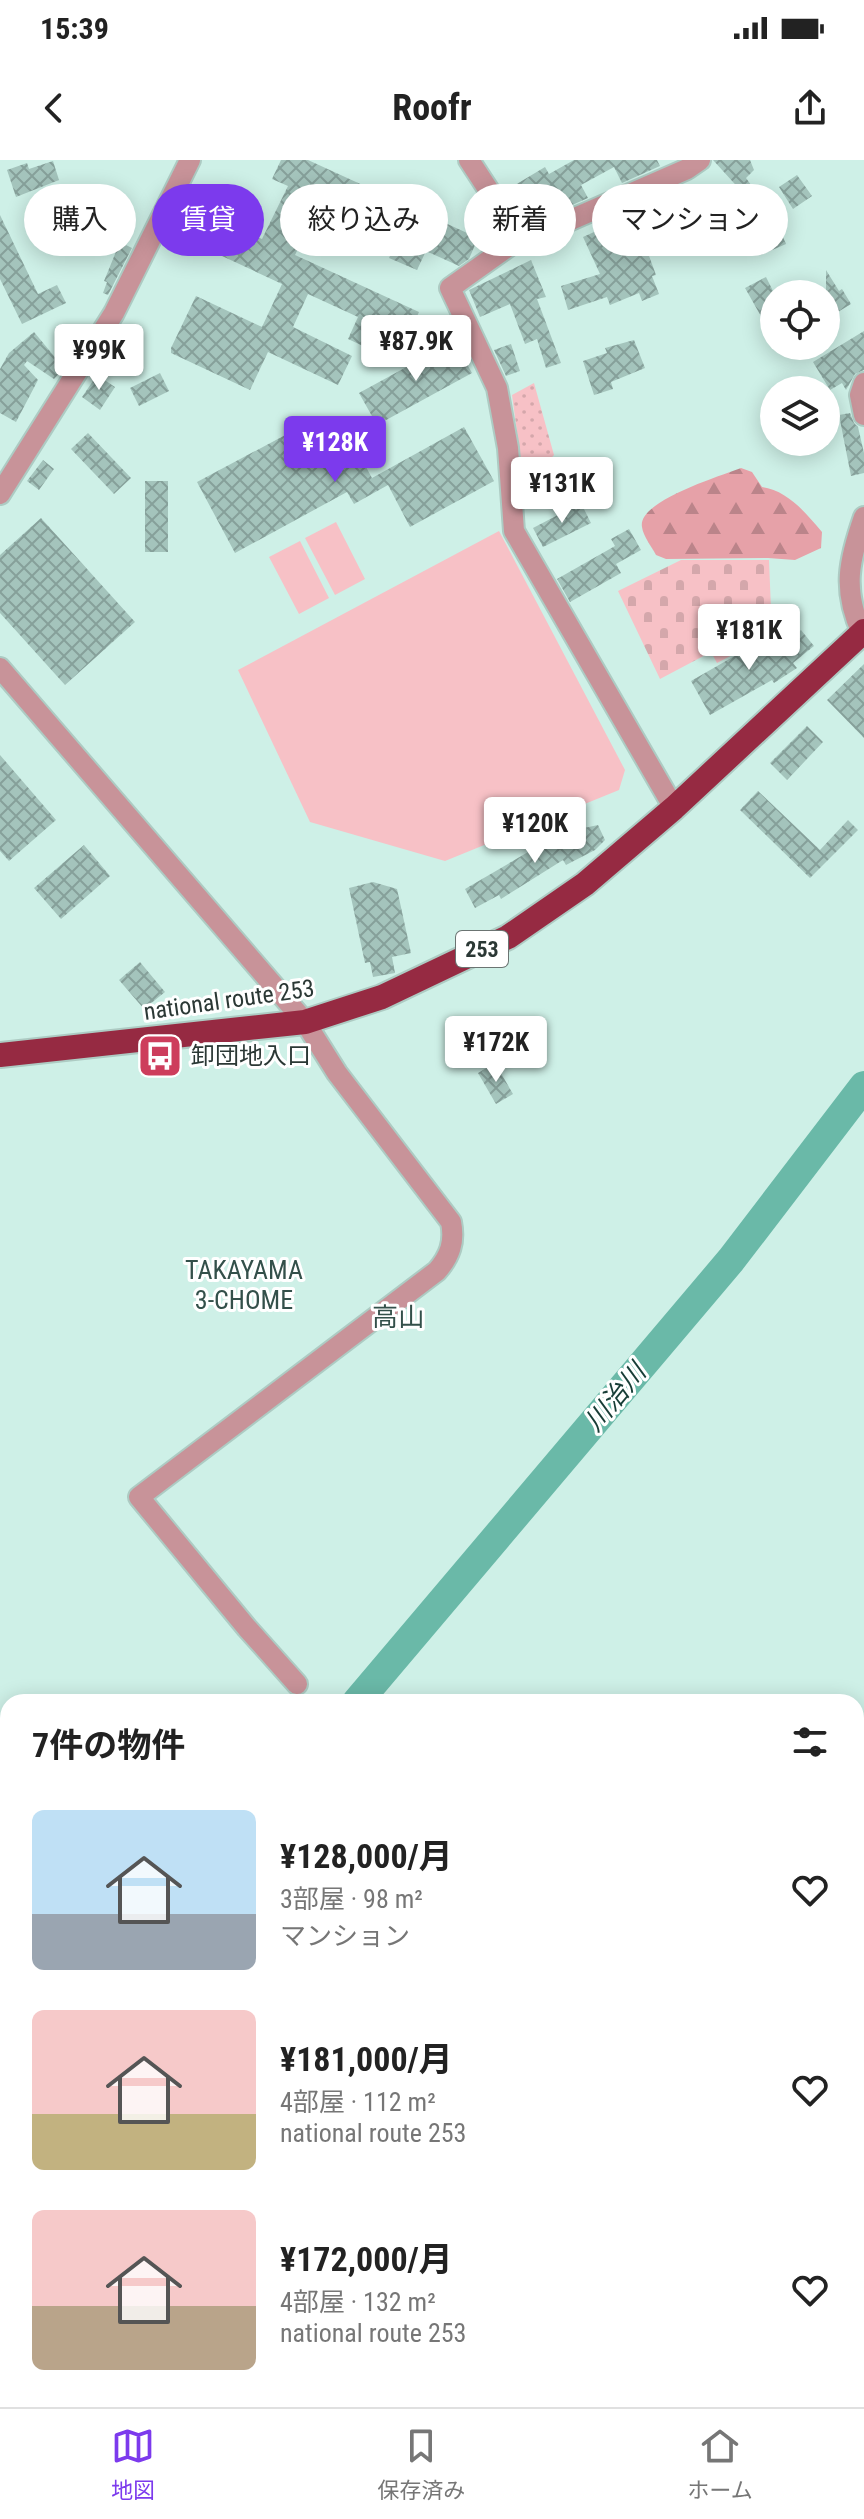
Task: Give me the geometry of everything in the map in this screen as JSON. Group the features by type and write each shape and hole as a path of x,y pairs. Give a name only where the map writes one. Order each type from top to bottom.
{"highway":[{"name":"national route 253","path":"0,1055 305,1022 382,997 508,937 585,884 674,808 863,632"}],"street":[{"path":"0,494 114,313 190,160"},
{"path":"469,160 485,184"},
{"path":"576,218 687,169 700,160"},
{"path":"495,256 450,288 497,388 508,448 514,531 674,808"},
{"path":"864,383 860,395 864,415"},
{"path":"863,632 851,611 848,586 856,538 864,517"},
{"path":"0,668 305,1022 337,1073 451,1222 454,1238 446,1260 437,1271 139,1497 297,1684"}],"green space":[{"path":"534,383 554,455 517,496 521,461 512,395"},
{"path":"741,468 752,472 762,487 780,493 802,510 822,532 821,548 795,560 666,559 656,555 642,527 644,517 666,499"},
{"path":"336,522 365,579 335,595 305,538"},
{"path":"499,531 625,770 619,790 445,861 310,822 238,670"},
{"path":"300,541 329,598 299,614 269,557"},
{"path":"681,560 769,560 772,634 717,663 711,652 660,679 618,591"}],"building":[{"path":"281,160 308,160 360,184 283,184 272,179"},
{"path":"574,160 657,160 660,166 622,183 614,167 581,185 588,198 576,203 576,184 517,184 545,167 549,174"},
{"path":"713,160 750,160 754,170 746,178 750,184 735,184"},
{"path":"53,161 59,180 49,184 24,184 24,194 16,197 7,170 27,163 29,169"},
{"path":"797,175 812,196 793,209 788,201 788,184 784,184"},
{"path":"280,202 280,256 297,256 419,312 406,341 385,332 376,352 348,339 358,317 308,294 293,327 352,356 338,385 268,352 250,390 171,353 196,296 262,327 282,284 222,256 264,256 264,235"},
{"path":"0,215 38,294 57,285 66,303 22,324 0,279"},
{"path":"448,224 464,232 464,256 470,256 459,266 437,256 448,256"},
{"path":"592,233 592,256 649,256 659,294 642,301 639,293 610,305 607,297 568,310 561,286 600,274 583,237"},
{"path":"114,256 128,256 108,295 103,293 107,282 104,281"},
{"path":"390,256 424,256 417,270"},
{"path":"531,260 546,297 537,299 561,363 546,368 537,339 525,344 510,304 480,317 469,290"},
{"path":"760,280 760,314 745,288"},
{"path":"842,289 851,304 840,311 840,290"},
{"path":"864,331 864,370 855,374 846,390 840,384 840,376 822,376 813,362 840,360 840,346"},
{"path":"34,332 64,368 54,379 27,361 24,365 38,380 16,422 0,413 0,369 9,353"},
{"path":"634,340 645,368 611,382 613,389 594,395 583,361 607,353 605,348"},
{"path":"454,341 472,373 377,425 359,393"},
{"path":"511,344 520,371 506,376 494,350"},
{"path":"160,373 169,391 139,406 130,388"},
{"path":"97,375 115,387 100,410 82,397"},
{"path":"850,413 858,427 864,453 864,473 851,476 840,415"},
{"path":"304,425 330,474 360,456 372,478 464,427 494,481 410,527 388,485 354,504 347,492 235,553 197,482"},
{"path":"88,433 131,478 114,494 71,449"},
{"path":"43,460 54,469 39,490 27,481"},
{"path":"145,481 168,481 168,552 145,552"},
{"path":"581,503 591,523 543,547 533,528"},
{"path":"41,518 135,622 65,685 0,613 0,555"},
{"path":"629,529 641,550 616,564 621,573 570,602 557,579 615,546 611,539"},
{"path":"801,630 814,646 793,663 797,668 710,715 691,681 745,650 750,658 775,639 781,647"},
{"path":"864,664 864,738 827,700"},
{"path":"807,726 823,742 787,780 770,763"},
{"path":"0,755 56,820 9,861 0,851"},
{"path":"758,791 820,850 848,820 858,830 810,878 740,810"},
{"path":"598,825 605,840 595,850 566,865 563,860 501,899 499,895 475,908 465,889 535,848 537,851 575,830"},
{"path":"84,845 110,876 61,919 34,888"},
{"path":"373,882 397,889 411,953 392,957 395,973 373,977 370,962 365,963 349,888"},
{"path":"140,962 165,992 144,1009 119,980"},
{"path":"495,1063 513,1094 496,1104 478,1073"}],"waterway":[{"name":"川治川","path":"364,1694 731,1260 864,1086"}],"place":[{"name":"卸団地入口","path":"160,1056"}],"district":[{"name":"TAKAYAMA 3-CHOME","path":"244,1285"},
{"name":"高山","path":"398,1317"}]}
